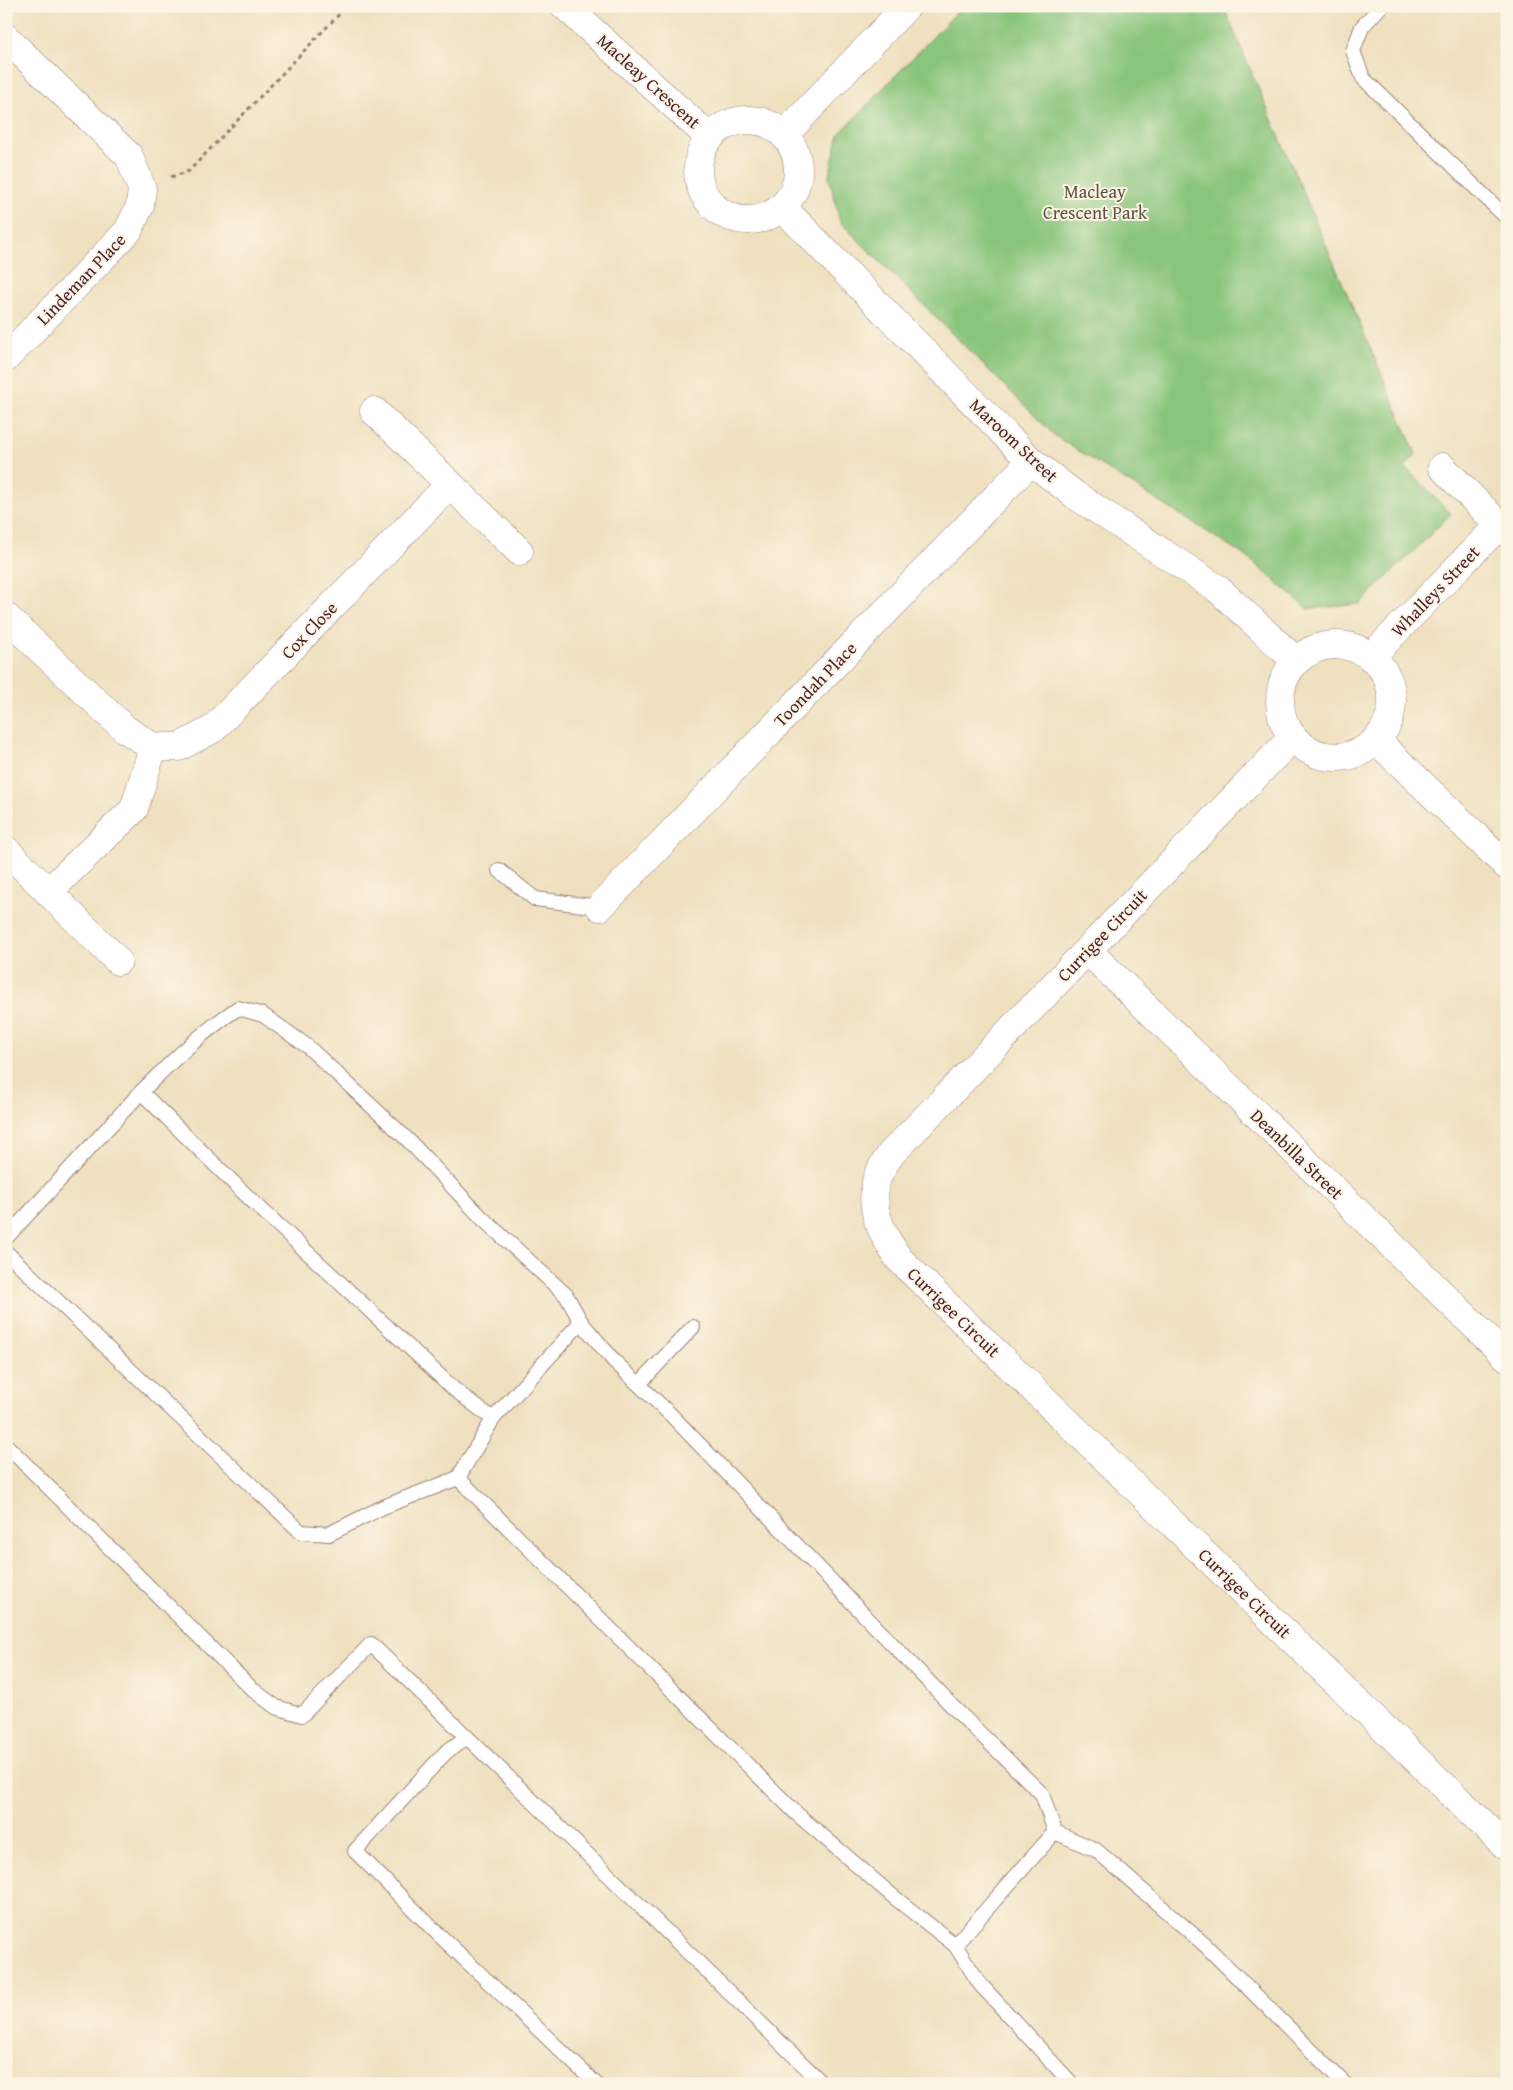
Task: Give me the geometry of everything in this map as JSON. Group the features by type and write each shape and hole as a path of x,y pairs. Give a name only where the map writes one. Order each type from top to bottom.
{"street":[{"name":"Macleay Crescent","path":"565,6 710,136"},
{"path":"784,135 907,6"},
{"path":"6,38 129,156 142,189"},
{"path":"746,119 767,123 784,135 795,151 798,171 794,191 782,206 766,217 747,221 728,217 712,207 701,191 697,172 700,153 710,136 726,124 746,119"},
{"name":"Lindeman Place","path":"6,358 128,231 140,206 142,189"},
{"name":"Maroom Street","path":"782,206 1031,461 1075,495 1218,589 1296,661"},
{"path":"374,411 519,551"},
{"name":"Toondah Place","path":"600,907 1031,461"},
{"name":"Whalleys Street","path":"1371,657 1503,529 1442,467"},
{"name":"Cox Close","path":"152,748 179,747 214,729 450,484"},
{"path":"6,617 125,729 152,748 134,809 48,892"},
{"path":"1327,646 1347,646 1371,657 1384,672 1392,697 1390,716 1376,740 1360,751 1341,757 1330,757 1311,752 1293,737 1283,721 1280,698 1284,678 1296,661 1312,650 1327,646"},
{"name":"Currigee Circuit","path":"1293,737 890,1154 877,1178 875,1209 884,1236 906,1265 1507,1847"},
{"path":"1376,740 1507,866"},
{"path":"6,850 118,961"},
{"name":"Deanbilla Street","path":"1087,950 1507,1357"}],"lane":[{"path":"1381,6 1362,27 1353,51 1363,78 1507,218"},
{"path":"499,870 535,899 600,907"},
{"path":"6,1238 141,1092 212,1025 238,1008 263,1015 307,1046 408,1140 482,1218 566,1295 581,1322 614,1362 639,1384 770,1516 954,1708 1042,1794 1055,1832 1096,1850 1111,1863 1205,1945 1344,2084"},
{"path":"141,1092 247,1196 440,1377 493,1419"},
{"path":"6,1252 301,1532 329,1534 383,1507 458,1478 493,1419 581,1322"},
{"path":"639,1384 693,1327"},
{"path":"6,1445 253,1690 276,1707 302,1715 372,1644 823,2084"},
{"path":"458,1478 797,1814 895,1898 955,1944 980,1984 1072,2084"},
{"path":"467,1737 445,1753 355,1851 435,1931 596,2084"},
{"path":"955,1944 1055,1832"}],"path":[{"path":"142,189 189,171 347,6"}],"green space":[{"name":"Macleay Crescent Park","path":"963,6 1223,6 1416,454 1405,467 1451,514 1360,604 1308,609 1247,557 1055,436 840,222 829,176 839,134"}]}
